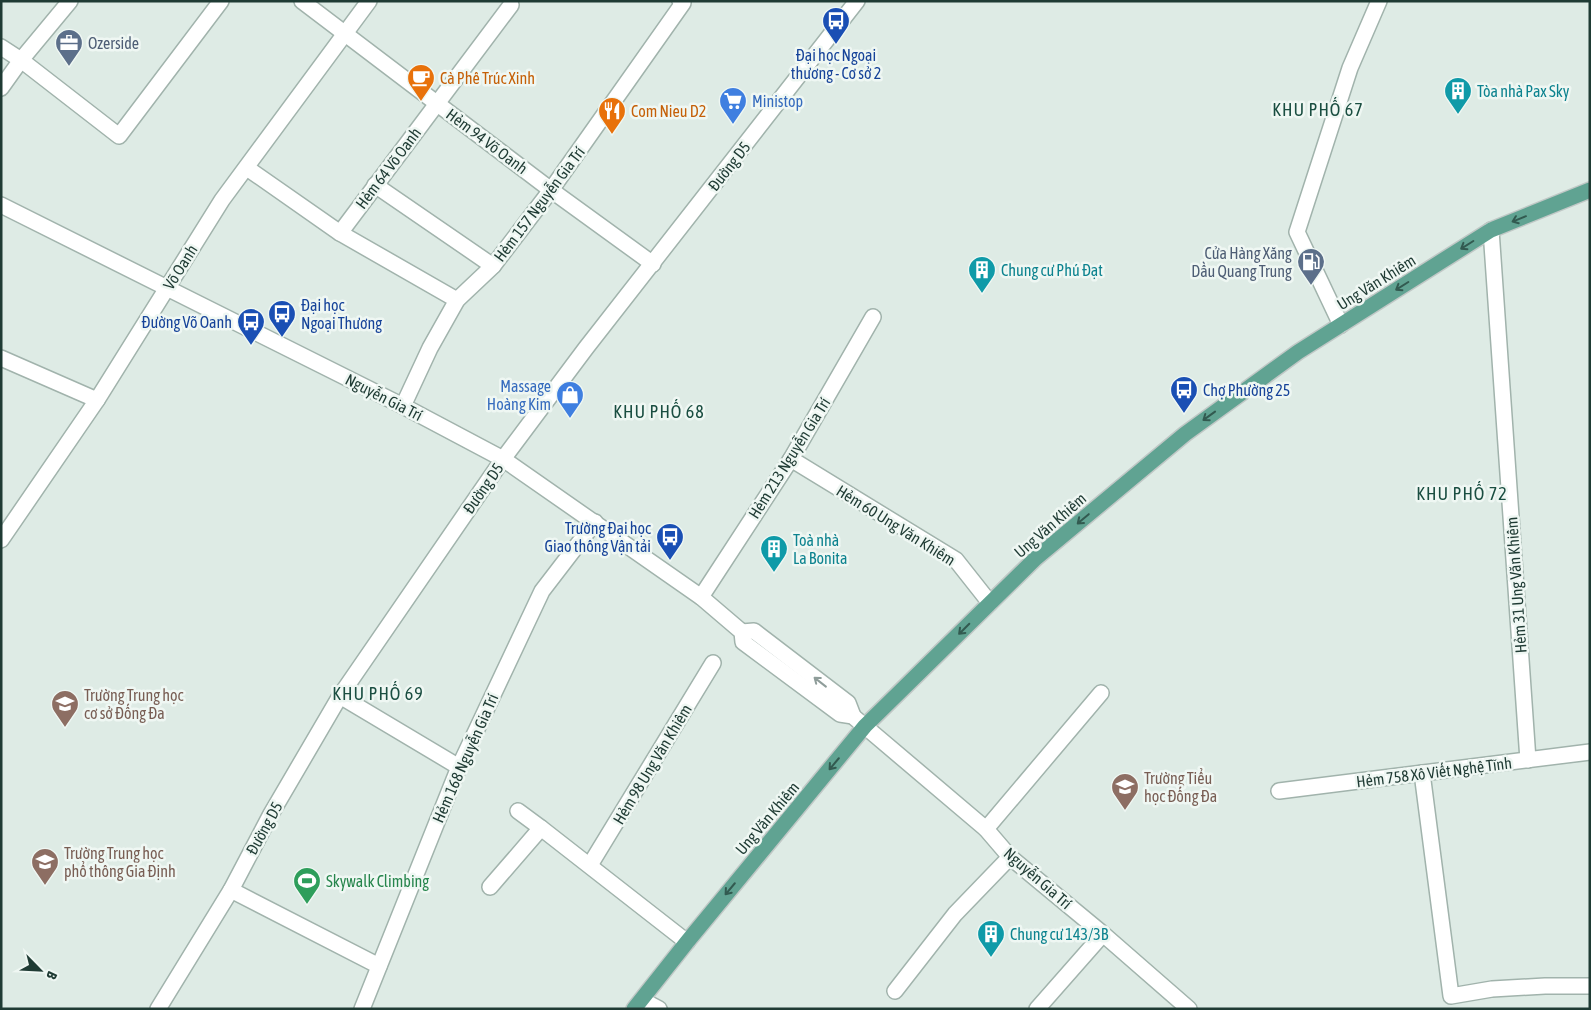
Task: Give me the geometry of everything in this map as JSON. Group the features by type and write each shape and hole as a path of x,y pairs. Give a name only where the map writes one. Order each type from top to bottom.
{"main road":[{"name":"Ung Văn Khiêm","path":"638,1004 686,942 865,726 1036,558 1185,434 1298,352 1491,230 1590,190"}],"street":[{"path":"1,88 21,60 70,1"},
{"path":"1,47 21,60 119,136 221,1"},
{"name":"Hẻm 94 Võ Oanh","path":"302,1 551,190 653,264"},
{"name":"Võ Oanh","path":"1,540 97,400 222,200 370,1"},
{"name":"Đường D5","path":"158,1009 231,890 271,814 340,696 503,459 586,348 857,1"},
{"path":"1341,325 1296,232 1350,68 1379,1"},
{"name":"Hẻm 157 Nguyễn Gia Trí","path":"403,406 430,348 458,300 493,266 551,190 681,2"},
{"name":"Hẻm 64 Võ Oanh","path":"340,233 511,5"},
{"path":"247,168 340,233 458,300"},
{"path":"375,185 493,266"},
{"name":"Nguyễn Gia Trí","path":"1,205 168,287 503,459 700,597 742,632 754,631 848,703 853,716 986,829 1010,857 1103,934 1189,1009"},
{"name":"Hẻm 31 Ung Văn Khiêm","path":"1491,230 1528,760"},
{"name":"Hẻm 213 Nguyễn Gia Trí","path":"700,597 791,459 873,317"},
{"path":"1,358 97,400"},
{"name":"Hẻm 60 Ung Văn Khiêm","path":"791,459 956,560 990,603"},
{"name":"Hẻm 168 Nguyễn Gia Trí","path":"362,1009 459,767 542,591 595,522"},
{"name":"Hẻm 98 Ung Văn Khiêm","path":"590,865 713,663"},
{"path":"986,829 1101,693"},
{"path":"340,696 459,767"},
{"name":"Hẻm 758 Xô Viết Nghệ Tĩnh","path":"1279,791 1590,752"},
{"path":"1422,773 1452,996 1492,989 1590,986"},
{"path":"518,811 590,865 686,942"},
{"path":"490,887 541,828"},
{"path":"895,991 955,914 1010,857"},
{"path":"231,890 379,966"},
{"path":"1037,1009 1103,934"},
{"path":"638,1004 659,1009"}],"place":[{"name":"Đại học Ngoại thương - Cơ sở 2","path":"836,45"},
{"name":"Ozerside","path":"69,67"},
{"name":"Cà Phê Trúc Xinh","path":"421,102"},
{"name":"Tòa nhà Pax Sky","path":"1458,115"},
{"name":"Ministop","path":"733,125"},
{"name":"Com Nieu D2","path":"612,135"},
{"name":"Cửa Hàng Xăng Dầu Quang Trung","path":"1311,286"},
{"name":"Chung cư Phú Đạt","path":"982,294"},
{"name":"Đại học Ngoại Thương","path":"282,338"},
{"name":"Đường Võ Oanh","path":"251,346"},
{"name":"Chợ Phường 25","path":"1184,414"},
{"name":"Massage Hoàng Kim","path":"570,419"},
{"name":"Trường Đại học Giao thông Vận tải","path":"670,561"},
{"name":"Toà nhà La Bonita","path":"774,573"},
{"name":"Trường Trung học cơ sở Đống Đa","path":"65,728"},
{"name":"Trường Tiểu học Đống Đa","path":"1125,811"},
{"name":"Trường Trung học phổ thông Gia Định","path":"45,886"},
{"name":"Skywalk Climbing","path":"307,905"},
{"name":"Chung cư 143/3B","path":"991,958"}],"district":[{"name":"KHU PHỐ 67","path":"1318,109"},
{"name":"KHU PHỐ 68","path":"659,411"},
{"name":"KHU PHỐ 72","path":"1462,493"},
{"name":"KHU PHỐ 69","path":"378,693"}]}
